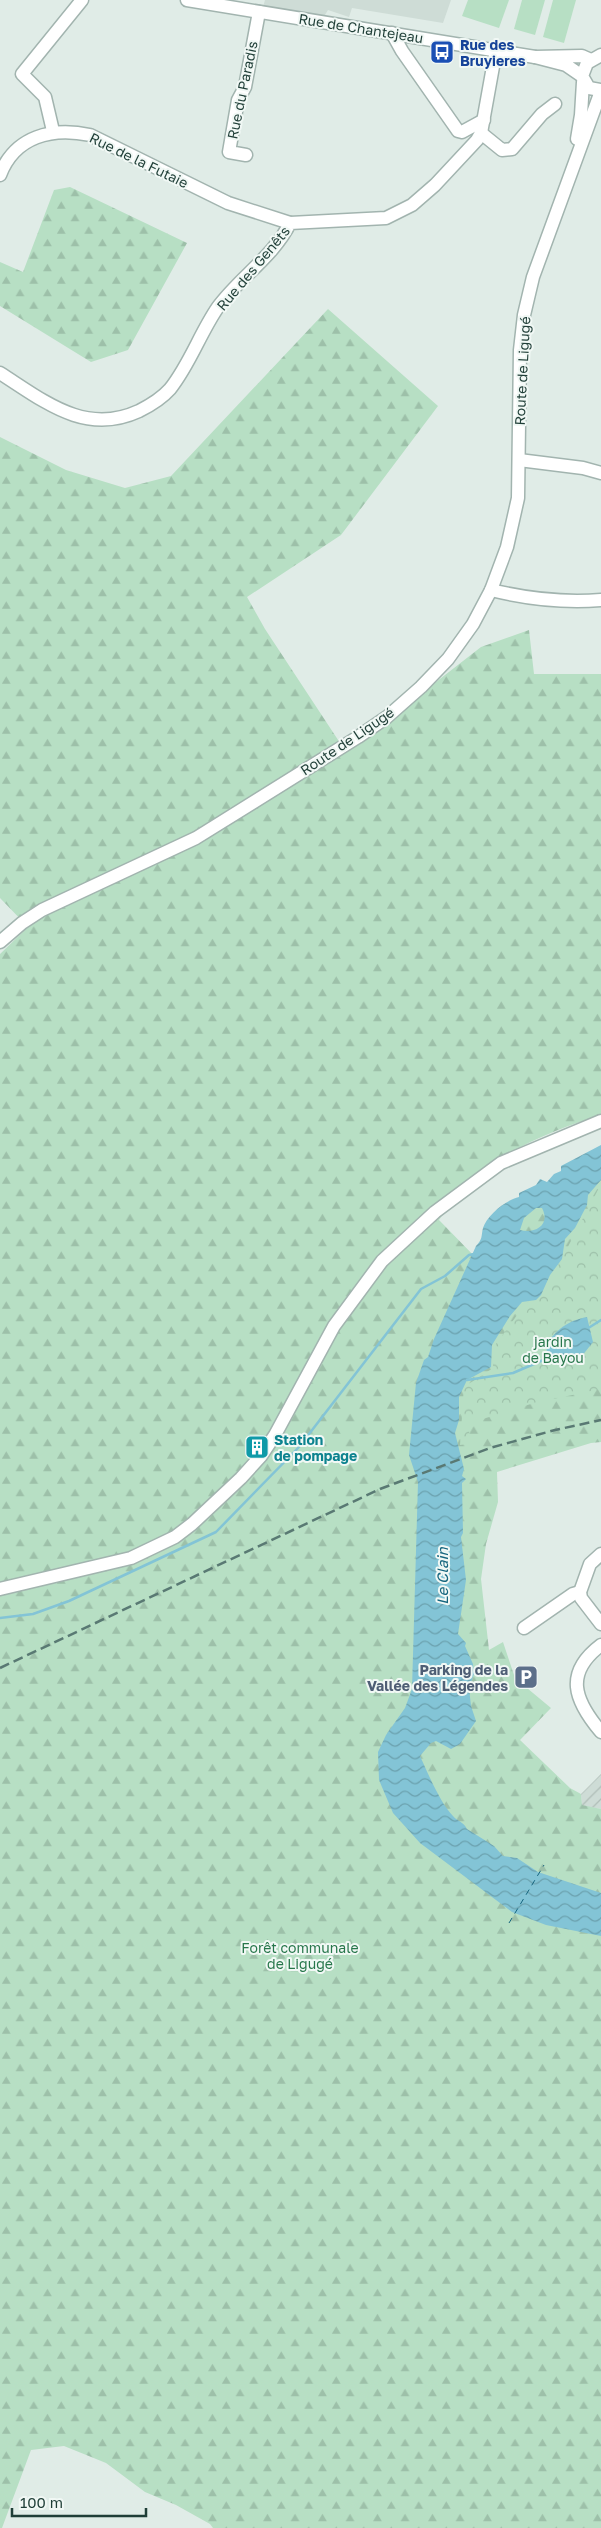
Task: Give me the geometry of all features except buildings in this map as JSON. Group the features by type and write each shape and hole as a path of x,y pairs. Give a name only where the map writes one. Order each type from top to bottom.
{"street":[{"path":"52,131 45,96 22,74 82,0"},
{"name":"Rue de Chantejeau","path":"187,0 535,57 566,65 583,79"},
{"name":"Rue du Paradis","path":"246,155 229,152 238,100 245,87 259,12"},
{"path":"392,33 402,51 458,130 462,132 484,120"},
{"name":"Rue des Genêts","path":"0,373 58,409 95,421 126,416 146,407 169,390 218,307 277,242 290,223 386,218 412,204 435,185 472,147 481,133 496,50"},
{"name":"Rue de Chantejeau","path":"535,57 582,56 597,58"},
{"name":"Route de Ligugé","path":"572,171 582,115 584,67 597,58"},
{"name":"Route de Ligugé","path":"0,942 22,923 65,897 196,838 387,717 422,687 448,659 473,624 491,590 512,530 518,498 520,363 524,316 533,277 601,90 593,90 583,79"},
{"path":"481,133 502,150 512,149 542,114 555,104"},
{"name":"Rue de la Futaie","path":"0,175 14,150 29,139 52,131 72,131 90,135 228,203 290,223"},
{"path":"519,460 583,468 601,473"},
{"path":"491,590 532,599 579,602 601,600"},
{"path":"0,1589 131,1558 175,1536 192,1524 241,1478 261,1456 275,1435 334,1326 382,1261 435,1212 501,1163 600,1122"},
{"path":"601,1554 590,1564 580,1592 581,1598 601,1624"},
{"path":"524,1628 573,1594 580,1592"},
{"path":"601,1645 588,1655 576,1676 577,1688 583,1708 601,1732"}],"shaded area":[{"path":"265,0 451,0 443,23 352,8 349,17 328,10 323,18 263,7"},
{"path":"601,1774 601,1809 582,1806 581,1794"}],"green space":[{"path":"468,0 509,0 499,28 462,16"},
{"path":"522,0 545,0 535,35 514,29"},
{"path":"553,0 576,0 564,43 543,37"},
{"path":"70,187 187,243 128,350 91,362 0,306 0,262 23,272 54,190"},
{"name":"Forêt communale de Ligugé","path":"328,309 438,406 341,535 247,597 265,629 346,752 481,647 529,630 534,674 601,674 601,1115 545,1135 492,1164 459,1192 439,1220 481,1263 529,1204 601,1173 601,1442 591,1443 497,1472 498,1502 486,1544 481,1579 489,1650 503,1642 515,1678 551,1708 520,1740 570,1788 581,1794 582,1805 601,1809 601,2528 213,2528 210,2524 176,2505 145,2492 106,2463 64,2446 31,2450 2,2528 0,2528 0,954 28,927 0,898 0,437 66,470 125,488 171,476"},
{"name":"jardin de Bayou","path":"601,1184 601,1389 534,1403 470,1423 468,1444 460,1445 464,1387 493,1368 493,1348 523,1307 552,1277"}],"water":[{"name":"Le Clain","path":"601,1145 601,1180 588,1195 587,1205 575,1228 565,1239 562,1259 550,1275 541,1295 536,1300 522,1302 510,1316 492,1345 491,1367 467,1380 459,1397 459,1420 455,1433 464,1469 462,1476 466,1479 462,1483 463,1533 461,1537 466,1580 458,1634 466,1643 465,1646 473,1664 474,1674 469,1688 471,1706 476,1721 460,1744 451,1749 436,1741 431,1743 420,1756 443,1803 467,1829 494,1846 503,1856 517,1858 538,1872 601,1893 601,1936 546,1925 512,1912 420,1843 393,1813 379,1780 378,1752 386,1735 405,1708 412,1689 418,1482 409,1455 416,1383 424,1360 428,1357 434,1339 476,1246 481,1239 483,1228 488,1218 508,1201 519,1197 519,1193 536,1185 540,1179 547,1182 554,1174 561,1171 561,1166","holes":["536,1208 542,1208 544,1219 540,1227 531,1231 520,1230 524,1218"]},
{"path":"587,1317 593,1342 578,1361 548,1358 546,1345 554,1334 568,1323"}],"waterway":[{"path":"494,1253 506,1252"},
{"path":"0,1618 33,1614 69,1601 216,1532 299,1447 421,1289 445,1276 469,1255 474,1254"},
{"path":"590,1327 601,1320"},
{"path":"467,1380 513,1373 548,1358"}],"ferry route":[{"path":"509,1923 544,1865"}],"railway":[{"path":"0,1668 380,1489 490,1448 555,1430 601,1420"}],"place":[{"name":"Rue des Bruyieres","path":"442,52"},
{"name":"Station de pompage","path":"257,1447"},
{"name":"Parking de la Vallée des Légendes","path":"526,1677"}]}
